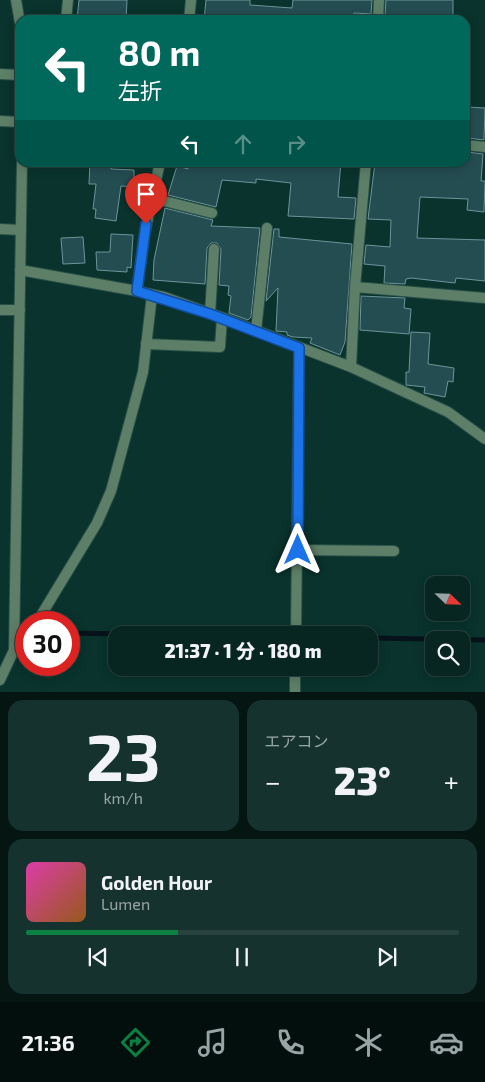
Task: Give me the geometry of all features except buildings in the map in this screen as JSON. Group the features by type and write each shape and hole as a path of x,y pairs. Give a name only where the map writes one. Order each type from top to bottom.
{"street":[{"path":"16,0 19,15"},
{"path":"66,15 68,0"},
{"path":"190,15 191,0"},
{"path":"378,15 379,0"},
{"path":"0,74 15,75"},
{"path":"0,121 15,122"},
{"path":"470,146 485,147"},
{"path":"0,680 14,650 22,167"},
{"path":"137,291 144,238 159,167"},
{"path":"351,367 355,287 366,167"},
{"path":"152,198 212,213"},
{"path":"256,331 266,228"},
{"path":"0,229 21,230"},
{"path":"210,314 214,249"},
{"path":"20,270 137,291 222,318 351,367 448,412 485,439"},
{"path":"355,287 485,298"},
{"path":"44,611 97,523 111,491 143,372 152,295"},
{"path":"0,310 20,310"},
{"path":"146,344 220,347 222,318"},
{"path":"296,626 299,348"},
{"path":"298,550 394,551"},
{"path":"295,676 295,692"}],"waterway":[{"path":"80,633 108,634"},
{"path":"378,638 485,640"}],"route":[{"path":"146,224 137,291 210,314 299,348 298,550"}]}
